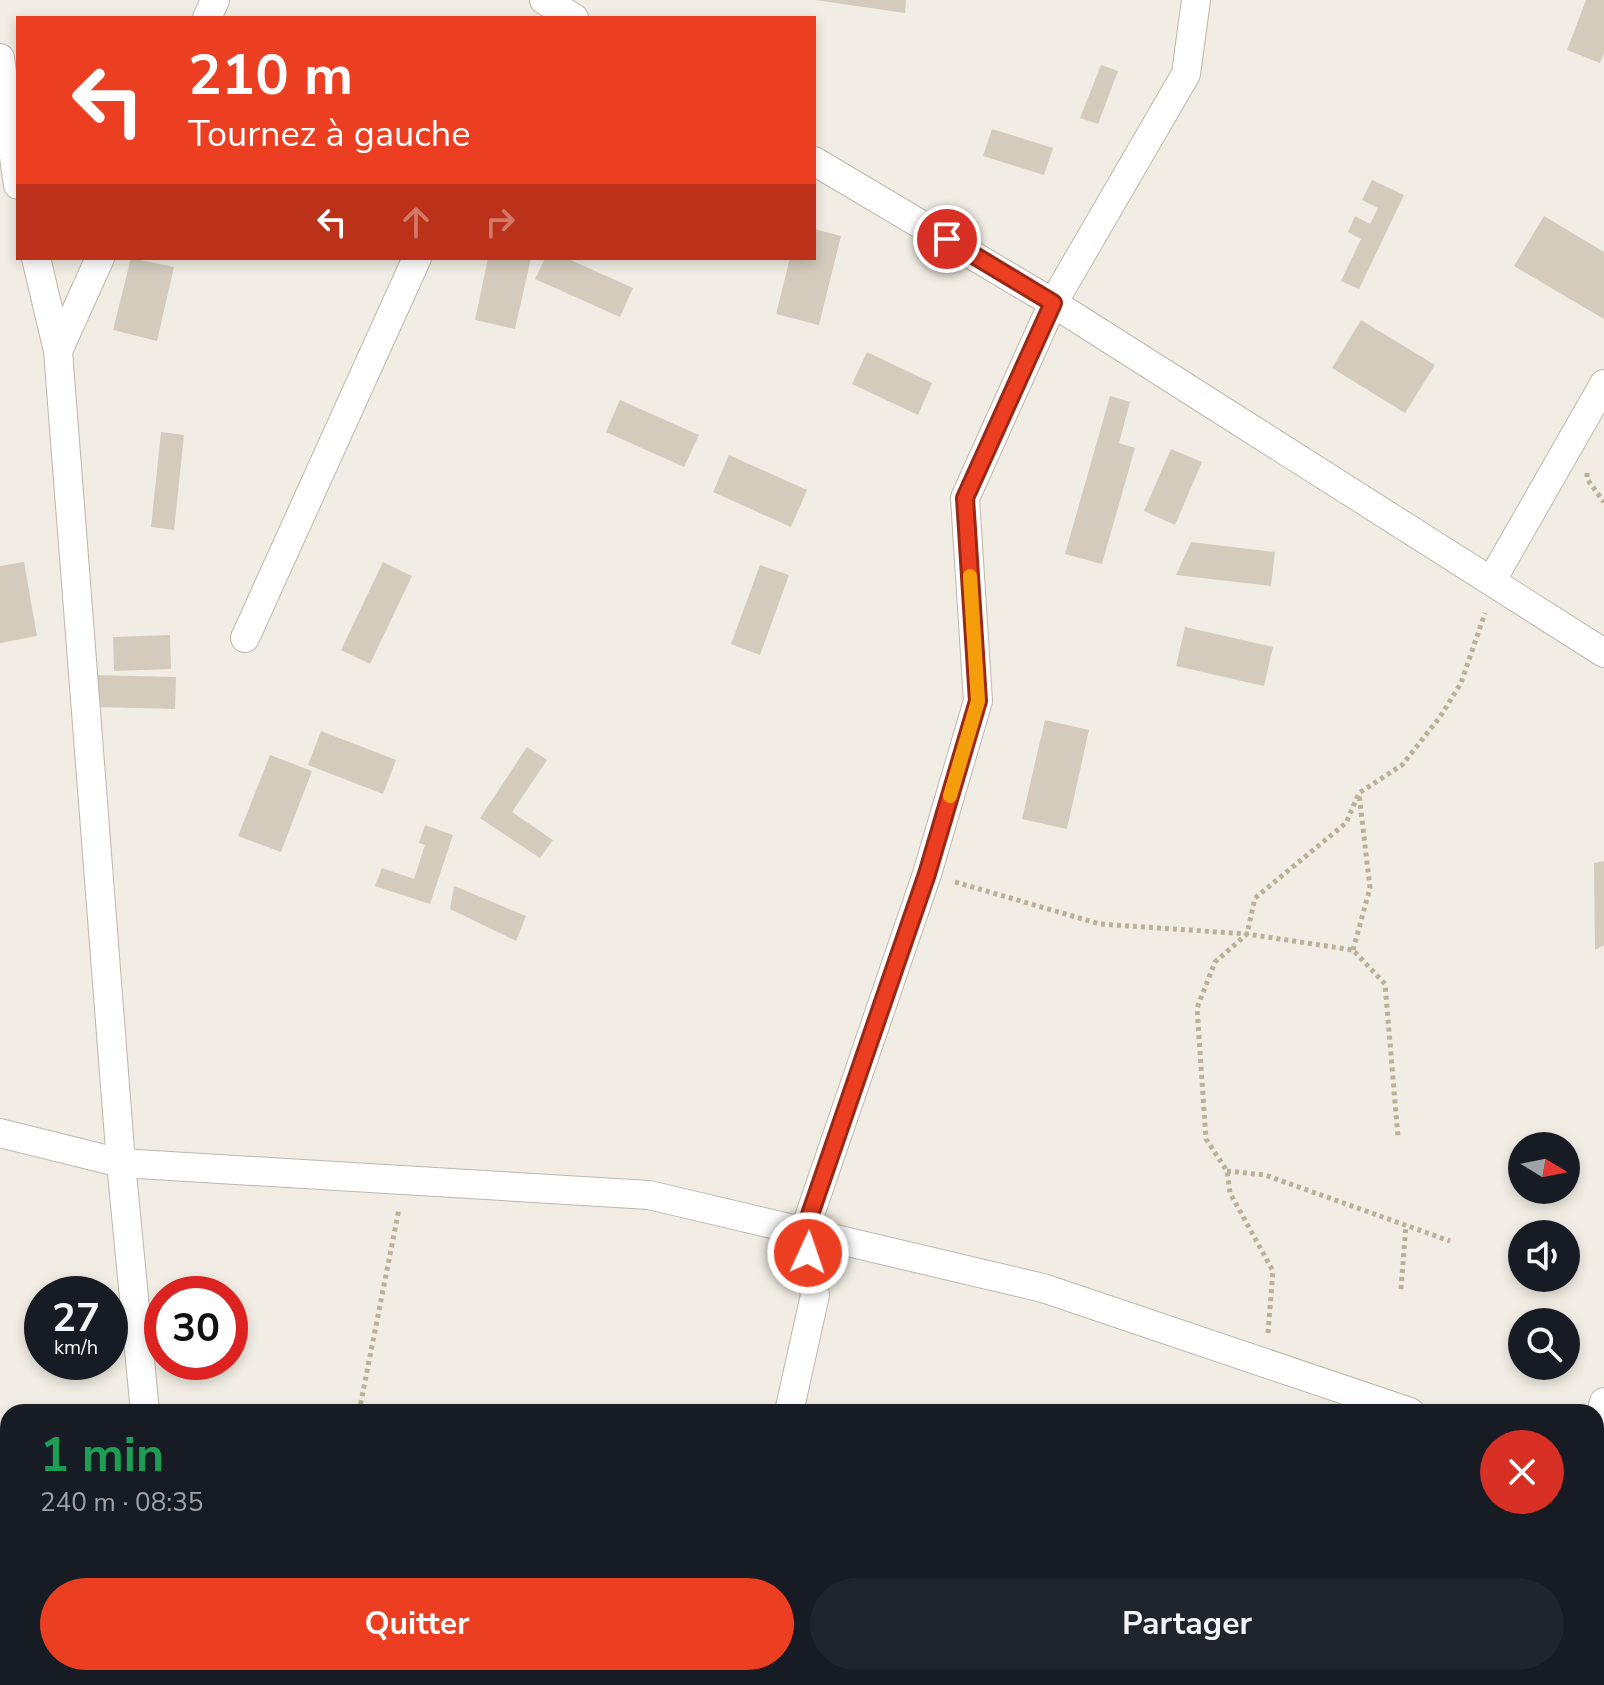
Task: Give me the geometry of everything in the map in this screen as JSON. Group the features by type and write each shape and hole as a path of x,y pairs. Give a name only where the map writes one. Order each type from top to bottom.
{"street":[{"path":"544,0 571,16"},
{"path":"791,1404 815,1295 804,1232 927,874 978,701 965,498 1053,303 1186,74 1196,0"},
{"path":"0,58 16,171"},
{"path":"816,162 1053,303 1604,653"},
{"path":"36,260 58,351 121,1163 144,1404"},
{"path":"58,351 99,260"},
{"path":"245,638 416,260"},
{"path":"1492,580 1604,384"},
{"path":"0,1133 121,1163 649,1195 1043,1288 1386,1404"}],"path":[{"path":"1265,1363 1273,1271 1230,1193 1227,1171 1206,1139 1197,1008 1215,962 1247,934 1255,898 1346,823 1359,793 1402,765 1440,717 1461,683 1487,605 1492,580"},
{"path":"1353,950 1370,888 1359,793"},
{"path":"927,874 1100,924 1247,934 1353,950 1385,984 1398,1137"},
{"path":"1227,1171 1265,1175 1450,1241"},
{"path":"361,1404 402,1180"},
{"path":"1401,1289 1406,1225"}],"building":[{"path":"815,0 906,0 905,13"},
{"path":"1586,0 1604,0 1604,53 1600,63 1567,50"},
{"path":"1101,65 1118,71 1098,124 1080,118"},
{"path":"992,129 1053,148 1044,175 983,156"},
{"path":"1372,180 1404,195 1359,289 1341,281 1361,239 1348,232 1355,216 1370,224 1378,208 1362,200"},
{"path":"1544,216 1604,252 1604,319 1514,266"},
{"path":"816,230 841,236 819,325 776,314 790,260 816,260"},
{"path":"130,260 174,267 157,341 113,330"},
{"path":"488,260 531,260 515,329 475,320"},
{"path":"544,260 570,260 633,288 620,317 535,279"},
{"path":"1361,320 1435,365 1405,413 1332,368"},
{"path":"867,352 932,383 918,415 852,384"},
{"path":"1110,396 1130,402 1119,443 1135,448 1102,564 1065,554"},
{"path":"620,400 699,435 684,467 606,432"},
{"path":"161,432 184,435 174,530 151,527"},
{"path":"1171,449 1202,462 1175,525 1144,511"},
{"path":"729,455 807,490 791,527 713,492"},
{"path":"1191,542 1275,552 1271,586 1176,575"},
{"path":"24,562 37,636 0,643 0,566"},
{"path":"383,562 412,576 370,664 341,650"},
{"path":"760,565 789,575 760,655 731,644"},
{"path":"1185,627 1273,647 1264,686 1176,666"},
{"path":"170,635 171,669 114,671 113,637"},
{"path":"95,675 176,677 175,709 95,707"},
{"path":"1045,720 1089,730 1067,829 1022,819"},
{"path":"321,731 396,760 383,794 308,765"},
{"path":"527,747 547,760 512,812 553,840 540,858 480,818"},
{"path":"270,755 312,771 281,852 238,836"},
{"path":"425,825 453,835 430,904 375,886 382,868 414,879 425,845 419,843"},
{"path":"1604,861 1604,945 1595,950 1594,863"},
{"path":"454,886 526,916 516,941 450,909"}],"slow traffic":[{"path":"950,796 978,701 970,576"}],"route":[{"path":"808,1253 804,1232 927,874 978,701 965,498 1053,303 947,239"}]}
